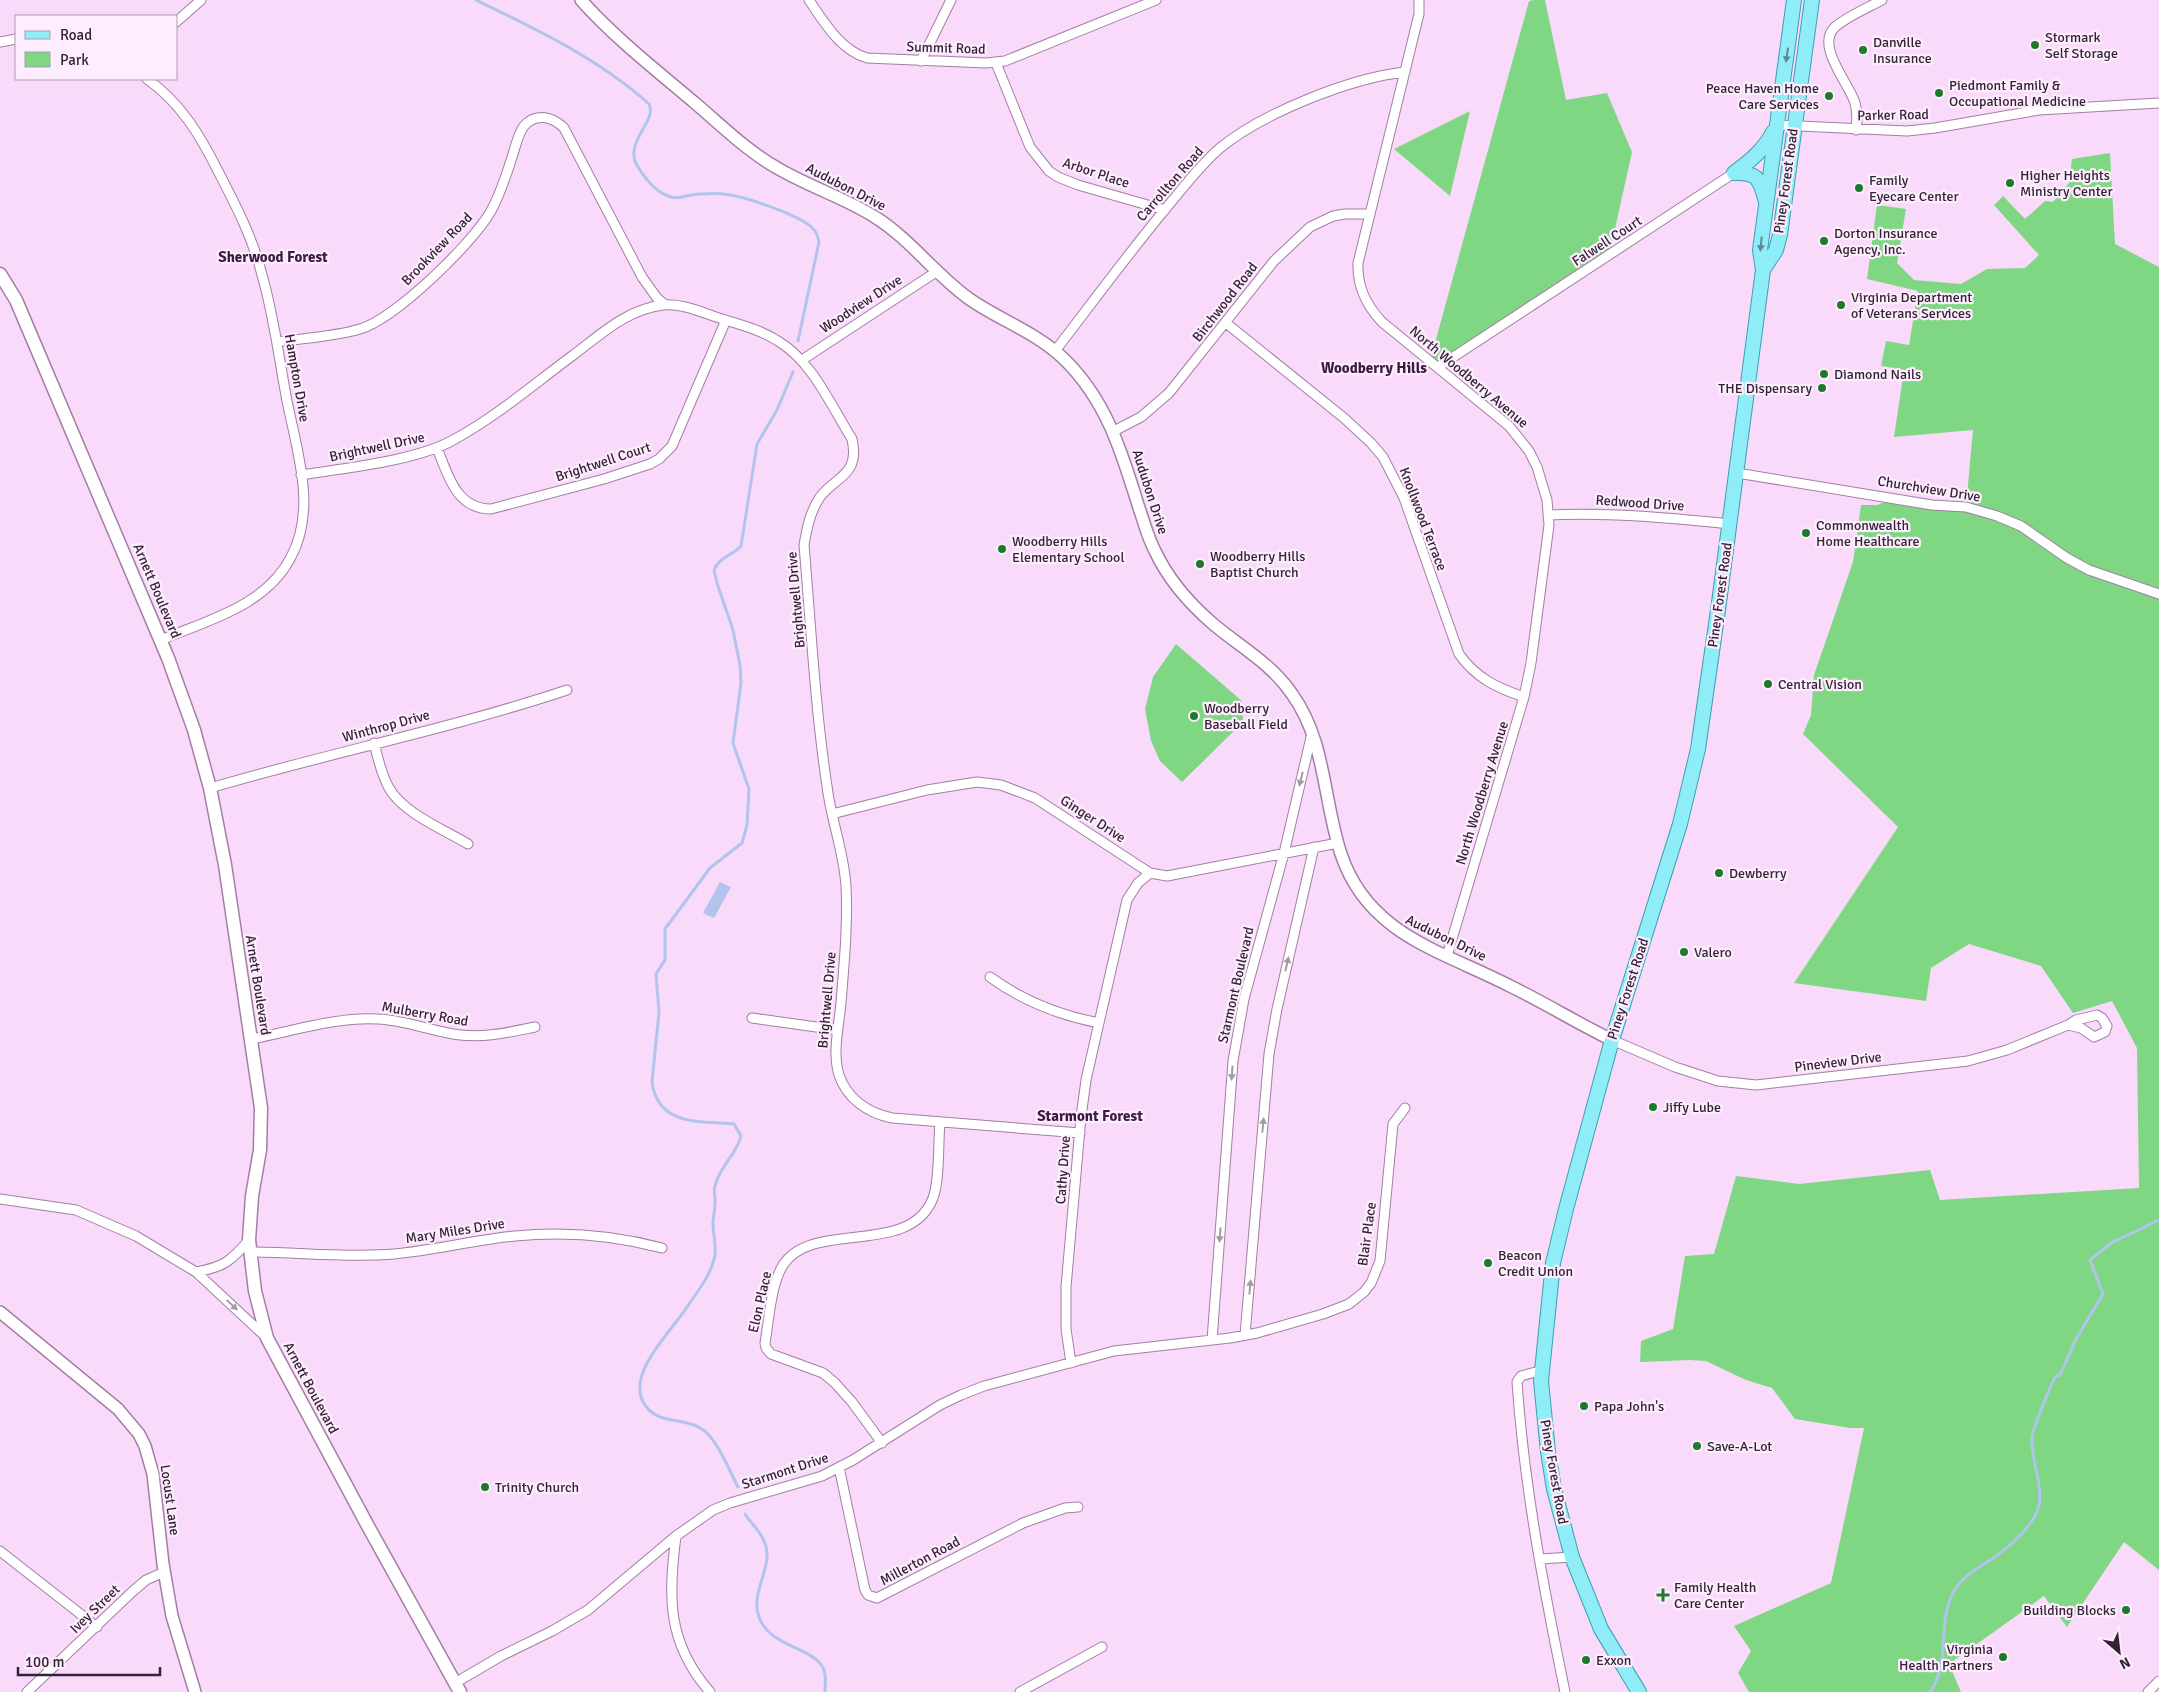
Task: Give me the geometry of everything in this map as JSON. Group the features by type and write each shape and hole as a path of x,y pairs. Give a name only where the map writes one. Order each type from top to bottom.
{"main road":[{"name":"Piney Forest Road","path":"1763,270 1776,250 1780,235 1812,0"},
{"name":"Piney Forest Road","path":"1639,1692 1601,1629 1572,1557 1554,1489 1543,1415 1541,1381 1553,1263 1612,1040 1680,824 1698,749 1737,473 1763,270 1760,250 1766,205 1768,156 1777,125 1793,2"},
{"path":"1734,173 1756,156 1768,143 1777,125"},
{"path":"1768,156 1777,165 1780,175 1774,226 1780,235"},
{"path":"1734,173 1747,172 1755,175 1762,188 1766,205"},
{"name":"Arnett Boulevard","path":"0,274 16,300 161,640 185,702 210,788 225,865 261,1108 261,1131 251,1206 250,1246 255,1291 267,1338 458,1688"}],"street":[{"path":"178,20 201,0"},
{"name":"Audubon Drive","path":"581,0 616,36 749,149 776,168 875,217 911,245 936,272 968,298 1055,351 1091,390 1114,431 1150,539 1170,578 1180,591 1213,624 1275,672 1299,704 1313,732 1338,843 1345,864 1353,881 1380,917 1408,938 1511,986 1612,1040"},
{"name":"Summit Road","path":"809,0 842,45 857,55 867,58 996,63 1156,0"},
{"path":"921,61 951,0"},
{"path":"1856,130 1858,114 1856,104 1830,54 1830,37 1837,26 1882,0"},
{"name":"North Woodberry Avenue","path":"1422,1 1369,214 1358,263 1358,275 1364,298 1382,322 1519,436 1537,466 1543,483 1548,515 1531,663 1524,697 1447,956"},
{"path":"0,42 15,39"},
{"name":"Arbor Place","path":"996,63 1030,147 1049,171 1078,185 1165,210"},
{"name":"Carrollton Road","path":"1055,351 1203,164 1231,140 1256,124 1359,80 1405,72"},
{"name":"Hampton Drive","path":"148,80 168,95 184,113 208,153 235,205 262,274 277,342 302,475 304,495 301,530 292,556 274,582 246,604 161,640"},
{"name":"Parker Road","path":"1777,125 1907,131 2039,110 2159,103"},
{"name":"Brookview Road","path":"277,342 360,329 388,315 399,307 456,254 490,212 506,176 521,132 530,121 544,117 558,122 564,128 642,277 657,298 665,305"},
{"name":"Falwell Court","path":"1438,367 1734,173 1768,156 1792,140"},
{"name":"Birchwood Road","path":"1114,431 1141,417 1169,393 1274,261 1310,227 1333,216 1369,214"},
{"name":"Woodview Drive","path":"802,360 936,272"},
{"name":"Brightwell Drive","path":"302,475 384,461 437,448 455,439 500,410 621,320 649,307 676,305 759,331 778,341 802,360 852,439 854,448 851,463 844,477 820,498 811,515 804,545 822,751 846,885 845,958 836,1056 840,1075 851,1095 859,1104 869,1111 892,1118 1080,1133"},
{"name":"Brightwell Court","path":"437,448 458,496 469,504 482,509 491,509 650,464 659,459 672,446 726,320"},
{"name":"Knollwood Terrace","path":"1226,323 1344,418 1383,457 1404,498 1459,654 1476,674 1489,683 1524,697"},
{"name":"Churchview Drive","path":"1737,473 1932,505 1966,507 1997,516 2021,526 2067,558 2090,570 2159,594"},
{"name":"Redwood Drive","path":"1548,515 1586,513 1730,524"},
{"name":"Winthrop Drive","path":"210,788 521,705 567,690"},
{"name":"Starmont Boulevard","path":"1212,1340 1233,1061 1244,999 1284,854 1313,732"},
{"path":"374,743 384,778 395,798 413,812 468,844"},
{"name":"Ginger Drive","path":"832,814 954,784 987,783 1018,791 1034,798 1150,873 1167,876 1338,843"},
{"path":"1246,1335 1269,1054 1277,1008 1314,847"},
{"name":"Cathy Drive","path":"1070,1362 1066,1320 1066,1287 1086,1080 1127,900 1138,883 1150,873"},
{"path":"990,977 1008,990 1052,1011 1073,1018 1099,1023"},
{"path":"752,1018 838,1030"},
{"name":"Mulberry Road","path":"251,1039 361,1019 393,1020 460,1035 480,1036 497,1035 536,1027"},
{"name":"Pineview Drive","path":"1612,1040 1676,1067 1718,1081 1756,1085 1968,1061 2007,1050 2068,1025"},
{"name":"Blair Place","path":"1212,1340 1246,1335 1314,1317 1349,1304 1364,1292 1371,1283 1380,1261 1393,1124 1405,1108"},
{"name":"Elon Place","path":"882,1443 836,1383 823,1372 772,1354 766,1348 765,1343 778,1278 787,1260 796,1251 818,1243 890,1232 912,1223 925,1212 935,1190 940,1122"},
{"path":"0,1199 47,1204 76,1210 136,1236 196,1272 267,1338"},
{"name":"Mary Miles Drive","path":"250,1246 393,1254 448,1248 515,1236 551,1233 608,1236 662,1248"},
{"path":"196,1272 225,1264 250,1246"},
{"name":"Locust Lane","path":"0,1312 118,1409 139,1434 145,1446 153,1474 164,1572 179,1643 195,1692"},
{"name":"Starmont Drive","path":"458,1688 501,1656 552,1631 588,1610 701,1517 730,1503 822,1476 882,1443 940,1405 984,1386 1114,1351 1212,1340"},
{"path":"1543,1370 1520,1376 1517,1382 1521,1442 1540,1559 1565,1692"},
{"name":"Millerton Road","path":"839,1467 865,1590 872,1598 877,1598 1023,1523 1065,1508 1078,1507"},
{"path":"676,1536 671,1583 673,1621 684,1656 704,1690"},
{"path":"0,1551 97,1627"},
{"path":"1540,1559 1572,1557"},
{"name":"Ivey Street","path":"27,1692 132,1592 146,1580 164,1572"},
{"path":"1020,1692 1102,1647"},
{"path":"2148,1692 2159,1681"}],"green space":[{"path":"1545,0 1566,100 1607,93 1632,152 1609,256 1438,367 1430,361 1529,1"},
{"path":"1470,111 1450,196 1394,149"},
{"path":"2110,153 2115,244 2159,267 2159,1570 2124,1542 2067,1627 2044,1596 1949,1664 1961,1692 1749,1692 1738,1673 1751,1651 1734,1626 1831,1583 1864,1428 1850,1428 1795,1419 1772,1388 1746,1380 1706,1361 1640,1362 1641,1341 1673,1329 1685,1256 1714,1254 1736,1176 1799,1184 1930,1170 1940,1200 2139,1188 2137,1048 2112,1001 2073,1013 2041,966 1969,944 1931,968 1926,1001 1794,983 1898,827 1803,734 1811,715 1814,675 1853,562 1861,505 1878,505 1893,497 1966,506 1973,430 1894,437 1904,370 1881,366 1886,341 1909,345 1918,291 1867,279 1877,205 1906,209 1897,263 1914,280 1961,284 1987,269 2025,268 2039,255 1994,205 2003,196 2025,219 2045,201 2053,202 2069,183 2072,159"},
{"name":"Woodberry Baseball Field","path":"1176,644 1242,701 1243,722 1182,782 1160,761 1151,741 1145,709 1153,677"}],"water":[{"path":"720,882 731,887 714,918 703,913"}],"waterway":[{"path":"476,0 544,34 588,59 630,88 649,104 649,118 637,141 634,149 634,158 645,177 661,192 675,198 697,194 719,194 745,199 787,213 809,225 815,231 819,242 798,341"},
{"path":"738,1487 721,1452 708,1434 691,1424 656,1415 643,1402 640,1390 641,1377 654,1351 697,1293 712,1267 715,1250 713,1223 714,1188 720,1173 736,1149 741,1136 734,1124 694,1121 671,1114 662,1107 656,1096 652,1082 659,1012 656,974 665,960 665,929 710,868 742,843 747,825 749,789 733,743 741,683 740,665 733,630 714,570 719,562 741,546 757,444 777,410 793,372"},
{"path":"1930,1692 1940,1670 1947,1609 1955,1590 1964,1578 1995,1557 2017,1538 2027,1528 2039,1507 2039,1488 2032,1447 2033,1433 2053,1381 2056,1376 2060,1375 2076,1339 2103,1294 2090,1260 2111,1243 2159,1220"},
{"path":"745,1514 761,1536 766,1549 767,1558 757,1597 759,1617 764,1627 771,1634 808,1654 822,1666 825,1675 825,1692"}],"place":[{"name":"Stormark Self Storage","path":"2035,45"},
{"name":"Danville Insurance","path":"1863,50"},
{"name":"Piedmont Family & Occupational Medicine","path":"1939,93"},
{"name":"Peace Haven Home Care Services","path":"1829,96"},
{"name":"Higher Heights Ministry Center","path":"2010,183"},
{"name":"Family Eyecare Center","path":"1859,188"},
{"name":"Dorton Insurance Agency, Inc.","path":"1824,241"},
{"name":"Virginia Department of Veterans Services","path":"1841,305"},
{"name":"Diamond Nails","path":"1824,374"},
{"name":"THE Dispensary","path":"1822,388"},
{"name":"Commonwealth Home Healthcare","path":"1806,533"},
{"name":"Woodberry Hills Elementary School","path":"1002,549"},
{"name":"Woodberry Hills Baptist Church","path":"1200,564"},
{"name":"Central Vision","path":"1768,684"},
{"name":"Woodberry Baseball Field","path":"1194,716"},
{"name":"Dewberry","path":"1719,873"},
{"name":"Valero","path":"1684,952"},
{"name":"Jiffy Lube","path":"1653,1107"},
{"name":"Beacon Credit Union","path":"1488,1263"},
{"name":"Papa John's","path":"1584,1406"},
{"name":"Save-A-Lot","path":"1697,1446"},
{"name":"Trinity Church","path":"485,1487"},
{"name":"Family Health Care Center","path":"1663,1595"},
{"name":"Building Blocks","path":"2126,1610"},
{"name":"Virginia Health Partners","path":"2003,1657"},
{"name":"Exxon","path":"1586,1660"}],"district":[{"name":"Sherwood Forest","path":"273,257"},
{"name":"Woodberry Hills","path":"1374,368"},
{"name":"Starmont Forest","path":"1090,1116"}]}
